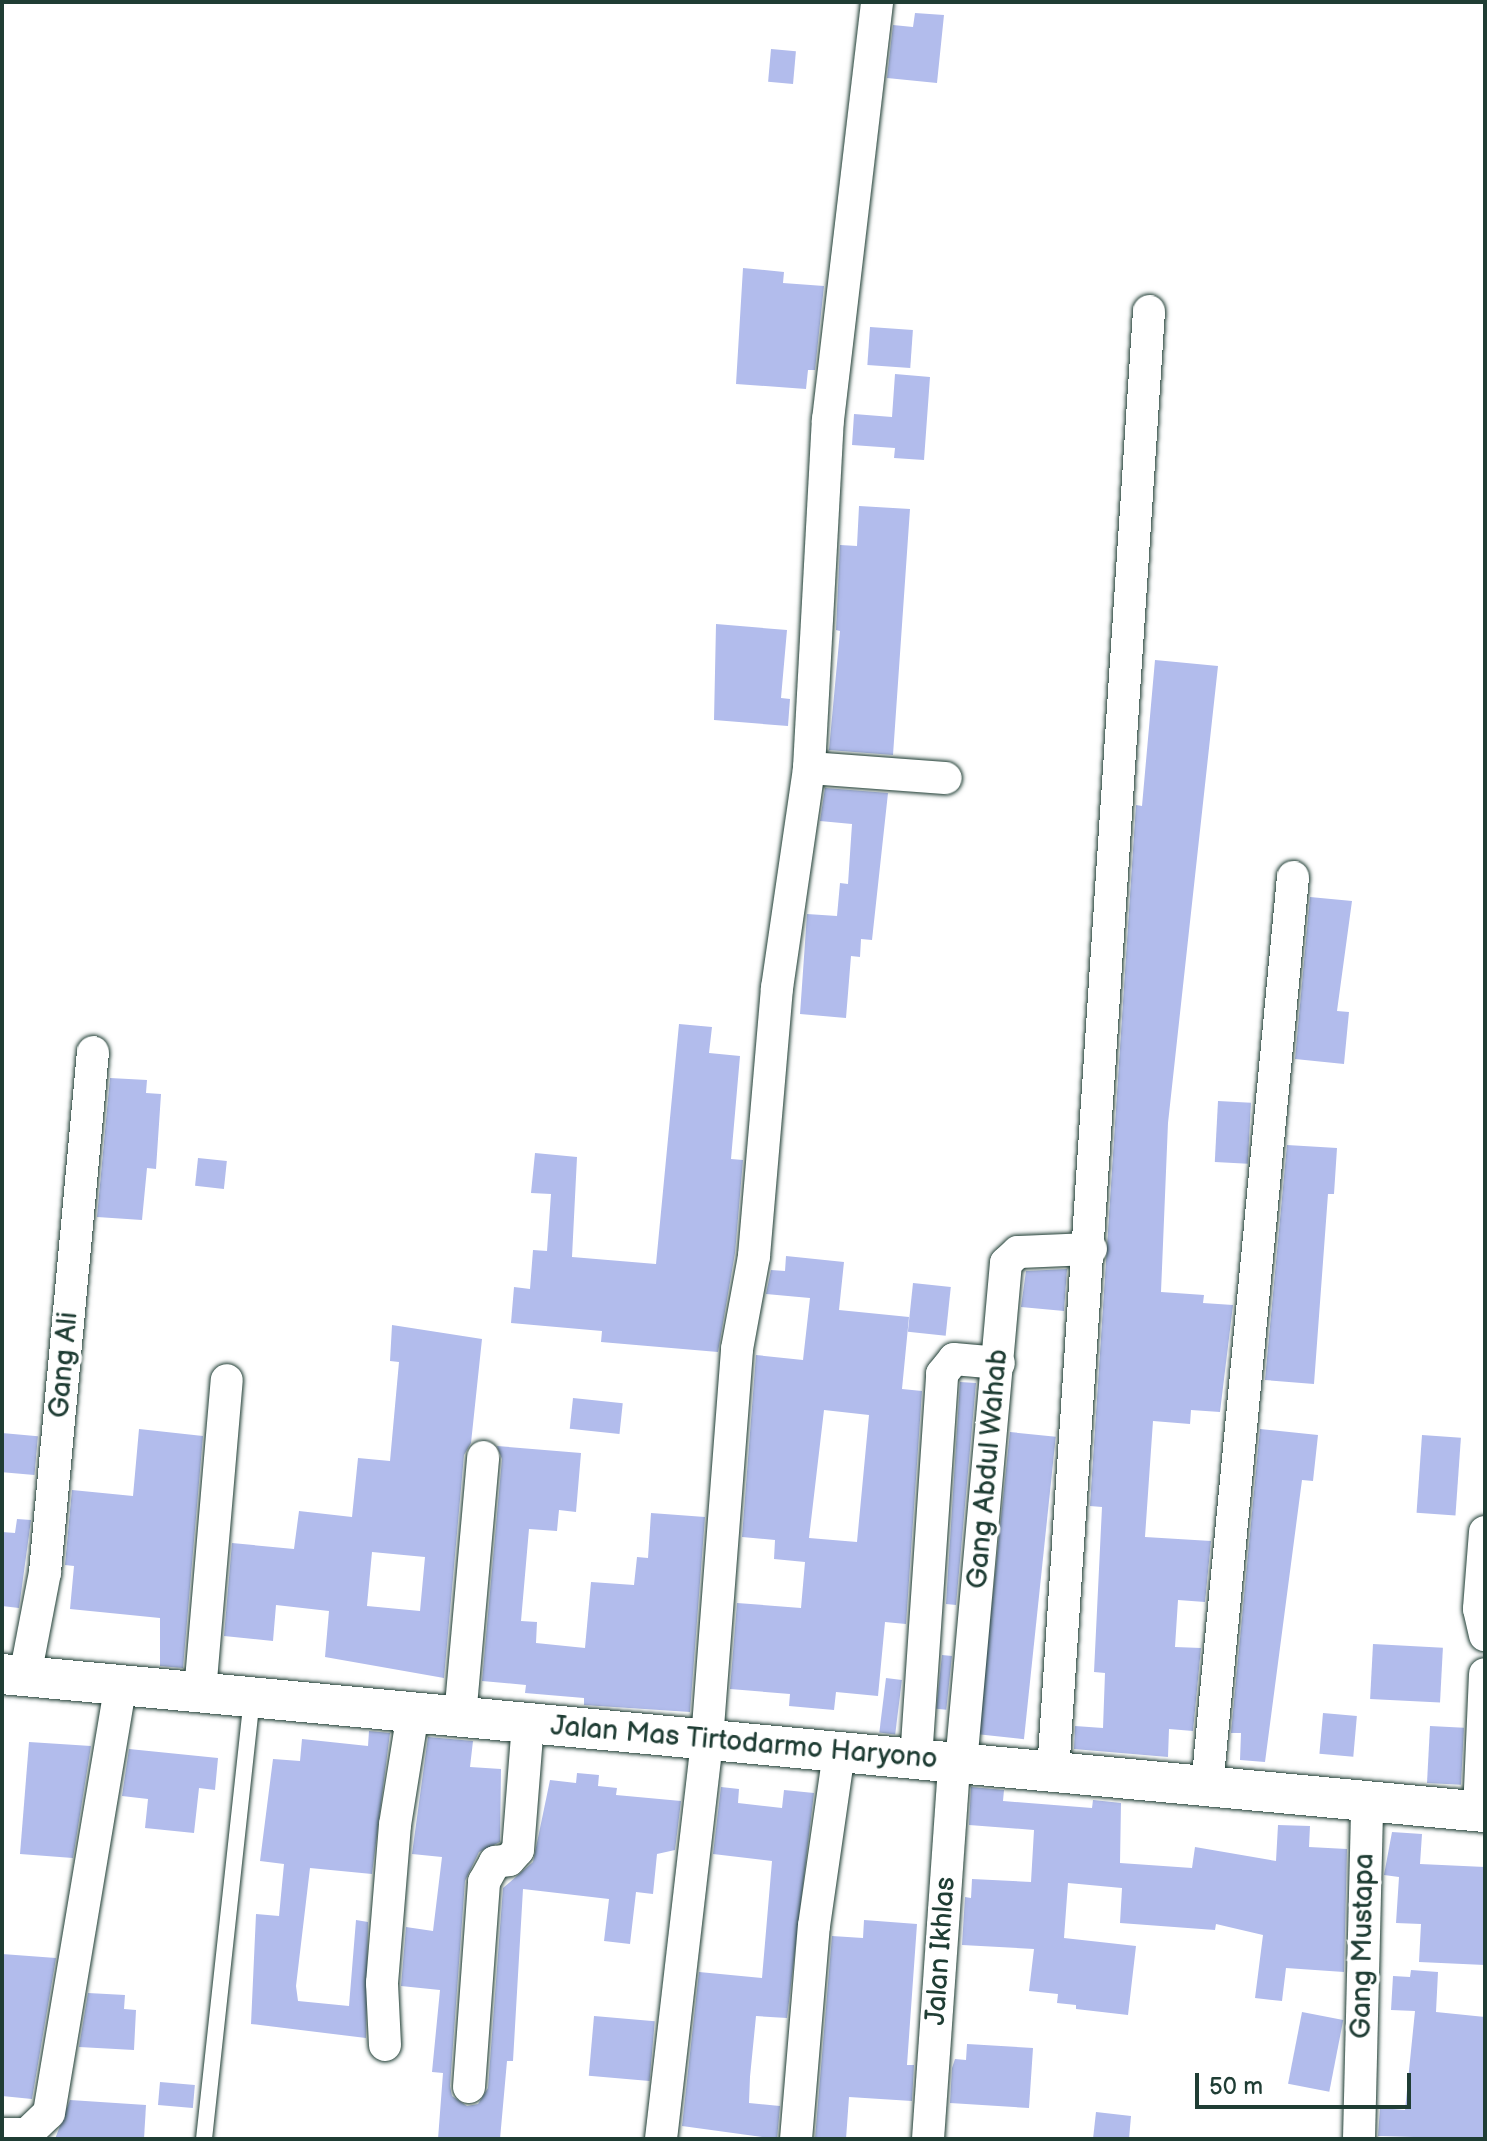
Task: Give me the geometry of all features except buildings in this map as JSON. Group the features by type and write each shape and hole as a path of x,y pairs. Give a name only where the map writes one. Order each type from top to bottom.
{"street":[{"path":"661,2139 707,1740 737,1349 754,1256 777,988 809,768 828,420 877,2"},
{"path":"1053,1772 1091,1249 1149,311"},
{"path":"809,768 946,778"},
{"path":"1207,1787 1293,877"},
{"name":"Gang Ali","path":"13,1675 45,1572 93,1052"},
{"name":"Gang Abdul Wahab","path":"944,1762 999,1363 1006,1263 1018,1252 1091,1249"},
{"path":"944,1762 942,1374 954,1359 999,1363"},
{"path":"200,1692 227,1380"},
{"path":"460,1717 483,1457"},
{"path":"1485,1532 1479,1609 1485,1635"},
{"path":"1482,1812 1485,1674"},
{"name":"Jalan Mas Tirtodarmo Haryono","path":"13,1675 1482,1812"},
{"path":"2,2134 27,2134 49,2113 121,1685"},
{"path":"385,2045 382,1983 395,1825 413,1712"},
{"path":"469,2087 484,1882 495,1862 509,1860 518,1850 528,1723"},
{"path":"796,2139 814,1926 839,1752"},
{"name":"Jalan Ikhlas","path":"928,2139 944,1762"},
{"name":"Gang Mustapa","path":"1359,2139 1367,1801"}],"lane":[{"path":"204,2139 252,1697"}]}
